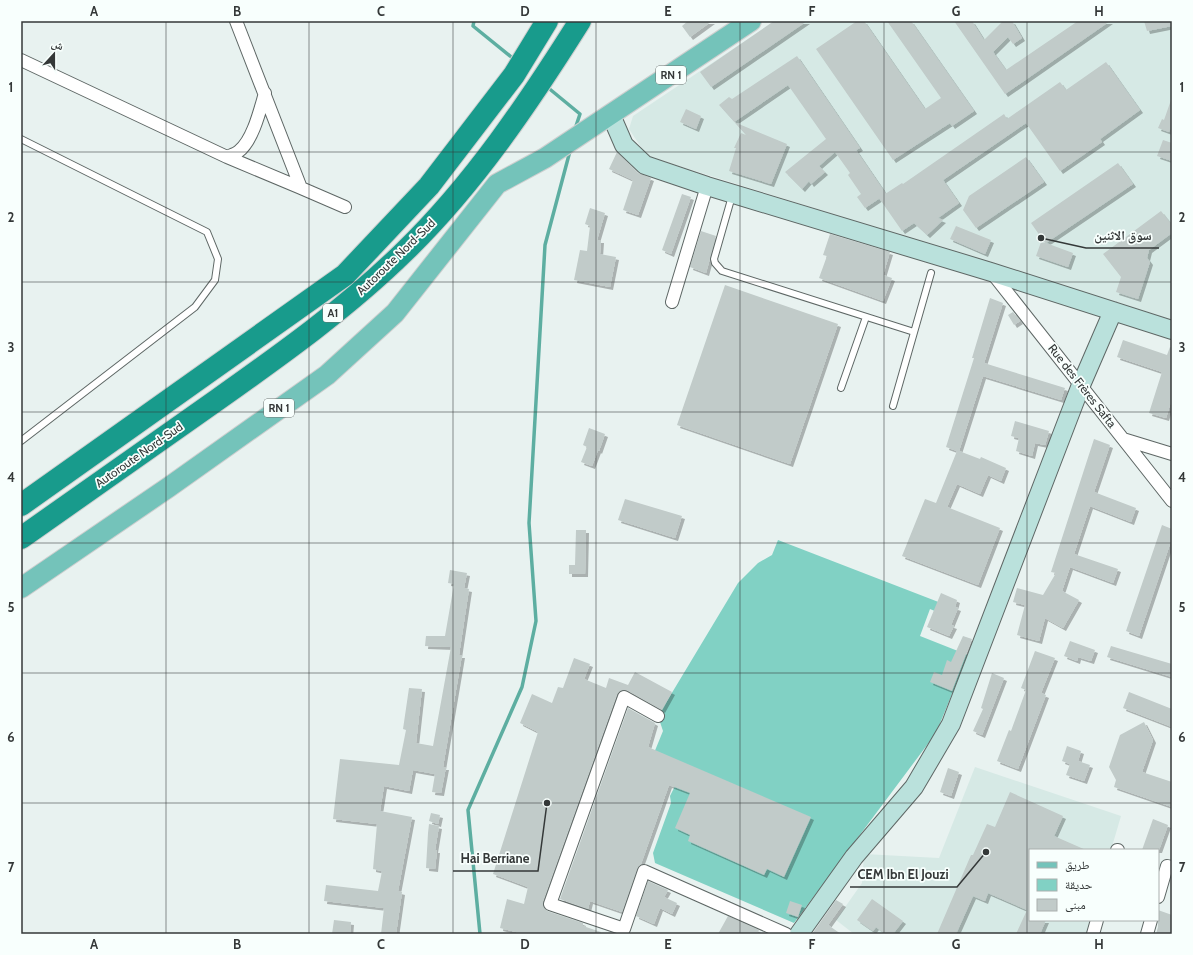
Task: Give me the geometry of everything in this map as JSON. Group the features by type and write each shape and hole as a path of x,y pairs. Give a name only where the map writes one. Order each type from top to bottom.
{"highway":[{"name":"Autoroute Nord-Sud","path":"21,506 345,274 429,186 514,75 546,21"},
{"name":"Autoroute Nord-Sud","path":"21,538 261,369 362,292 406,250 448,205 537,89 580,21"}],"main road":[{"name":"RN 1","path":"21,588 169,487 327,375 395,313 497,184 545,158 751,21"},
{"path":"611,115 624,145 645,165 707,186 991,272 1172,330"},
{"path":"799,934 854,857 914,787 951,724 1081,385 1113,311"}],"street":[{"path":"236,21 301,188"},
{"path":"21,60 227,157 344,207"},
{"path":"227,157 239,152 245,144 257,120 265,93"},
{"path":"672,302 707,186"},
{"name":"Rue des Frères Safta","path":"991,272 1172,502"},
{"path":"1123,439 1172,454"},
{"path":"658,716 624,697 550,904 624,929 644,871 786,934"},
{"path":"1159,893 1166,865"},
{"path":"1093,934 1097,921"},
{"path":"1147,934 1151,921"}],"lane":[{"path":"21,139 207,232 218,259 214,280 195,307 21,441"},
{"path":"733,193 714,259 717,267 722,271 914,332"},
{"path":"893,406 931,273"},
{"path":"841,388 866,317"}],"shaded area":[{"path":"775,21 1172,21 1172,320 647,156 629,129 633,116"},
{"path":"975,767 1121,816 1111,849 1029,849 1029,921 1091,921 1087,934 854,934 836,920 862,883 864,854 939,858"}],"green space":[{"path":"778,540 954,608 949,617 930,609 920,636 968,655 936,733 794,923 655,863 653,853 671,803 670,796 675,786 645,775 663,731 658,716 738,583 758,563 772,555"}],"building":[{"path":"688,21 712,21 690,37 682,26"},
{"path":"774,21 807,21 711,87 700,72"},
{"path":"857,21 864,21 925,109 941,98 887,21 911,21 974,111 952,126 950,123 893,160 816,49"},
{"path":"954,21 972,21 984,40 1003,21 1012,21 1022,38 1013,44 1008,37 993,52 1006,70 1078,21 1110,21 1005,94"},
{"path":"1144,21 1172,21 1172,26 1147,31"},
{"path":"797,56 860,148 856,150 886,194 865,208 857,197 861,194 848,175 850,173 835,152 819,166 825,172 811,184 809,181 802,189 785,172 826,139 788,85 734,122 719,105 729,97 732,99"},
{"path":"1106,62 1140,110 1100,139 1102,142 1060,171 1026,123 943,180 959,203 938,218 943,220 927,235 914,223 902,231 879,198 902,183 903,184 1004,114 1007,119 1060,82 1066,90"},
{"path":"1171,100 1172,125 1169,132 1158,128 1162,119 1164,120"},
{"path":"686,109 701,116 696,129 680,122"},
{"path":"734,122 787,144 771,184 729,171 736,148 734,148 741,133 746,135"},
{"path":"1163,140 1172,143 1172,161 1157,156"},
{"path":"617,152 638,173 651,178 638,215 623,210 633,180 609,169"},
{"path":"1026,157 1044,182 976,228 963,210 969,196"},
{"path":"1118,163 1133,184 1046,243 1073,253 1068,267 1036,256 1041,242 1045,243 1031,223"},
{"path":"682,194 691,197 671,254 662,250"},
{"path":"590,208 605,213 597,240 601,240 600,254 616,257 610,287 574,280 580,250 587,251 590,226 585,224"},
{"path":"1161,211 1172,225 1172,233 1149,250 1147,258 1150,262 1138,299 1116,292 1121,277 1103,254"},
{"path":"956,226 991,240 985,254 950,239"},
{"path":"701,231 716,236 706,273 690,267"},
{"path":"830,234 890,252 883,275 892,278 883,301 819,278 827,256 823,255"},
{"path":"725,285 838,324 790,464 677,425"},
{"path":"990,298 1003,303 984,363 1065,388 1061,400 983,376 959,451 980,459 981,457 1006,468 1001,481 988,475 980,494 957,484 947,507 1000,528 978,585 902,556 925,499 936,503 957,451 946,447 974,358 972,358"},
{"path":"1013,312 1020,321 1014,325 1008,315"},
{"path":"1123,340 1167,355 1170,347 1172,348 1172,398 1166,418 1149,413 1162,372 1117,357"},
{"path":"1015,421 1049,431 1045,445 1035,443 1032,456 1016,451 1019,438 1011,436"},
{"path":"589,428 605,434 592,466 581,462 587,447 583,445"},
{"path":"1094,439 1110,445 1094,492 1136,508 1131,522 1090,506 1074,554 1118,569 1113,583 1070,567 1062,591 1079,600 1063,628 1045,618 1039,641 1017,635 1025,605 1013,602 1017,588 1043,595 1056,573 1051,572"},
{"path":"625,499 682,516 675,538 618,520"},
{"path":"1162,525 1172,529 1172,538 1139,636 1126,631"},
{"path":"576,530 586,530 585,574 569,574 569,565 575,565"},
{"path":"450,570 467,573 464,588 469,589 459,655 462,655 443,767 446,767 441,793 432,792 435,774 413,770 409,791 384,786 380,811 412,817 398,891 402,892 396,934 381,934 384,908 324,901 326,885 378,891 382,871 373,869 377,824 333,819 340,759 399,765 406,730 403,729 409,688 422,689 416,743 433,746 451,647 425,646 426,636 445,636 454,584 448,583"},
{"path":"941,593 957,600 955,607 958,608 951,625 954,626 949,636 927,627"},
{"path":"963,636 972,639 952,691 930,682 934,672 942,675 947,660 951,662"},
{"path":"1070,641 1095,650 1091,661 1078,657 1077,661 1064,656"},
{"path":"1111,646 1172,664 1172,677 1107,657"},
{"path":"1035,651 1055,658 1041,693 1046,695 1018,769 997,761 1009,730 1011,731 1026,690 1021,688"},
{"path":"574,658 590,664 584,679 606,688 609,678 628,685 635,672 672,692 662,710 627,690 620,691 617,694 543,901 543,906 547,911 583,923 583,926 601,932 600,934 524,934 500,928 507,899 524,904 528,887 493,874 538,732 520,723 532,694 552,703 558,687 563,688"},
{"path":"992,673 1004,678 982,735 973,731 983,709 981,708"},
{"path":"1129,692 1172,709 1172,727 1123,708"},
{"path":"628,708 655,723 648,747 811,817 784,877 767,869 764,875 688,841 690,835 675,828 690,793 669,785 622,912 590,901 588,909 560,899"},
{"path":"1144,722 1153,740 1142,772 1172,782 1172,807 1114,787 1116,780 1109,767 1120,735"},
{"path":"1067,746 1081,751 1078,761 1090,765 1084,781 1066,775 1070,764 1062,761"},
{"path":"948,768 959,772 951,796 940,792"},
{"path":"1010,792 1063,816 1054,836 1084,849 1029,849 1029,921 1046,921 1040,934 1016,934 1027,910 988,893 985,901 973,896 956,934 937,934 971,855 973,855 987,824 995,827"},
{"path":"431,813 440,815 438,824 429,821"},
{"path":"1153,819 1168,825 1159,850 1142,849"},
{"path":"429,824 439,826 435,850 437,850 435,869 426,868"},
{"path":"648,881 668,890 664,897 677,903 672,914 660,908 654,924 636,916"},
{"path":"872,899 903,921 893,934 885,934 876,927 873,931 857,920"},
{"path":"836,900 843,904 828,925 841,934 812,934"},
{"path":"790,901 802,905 798,917 786,913"},
{"path":"1159,910 1172,915 1172,934 1156,934"},
{"path":"728,916 759,930 757,934 718,934"},
{"path":"334,920 351,922 350,934 332,934"}],"waterway":[{"path":"474,21 473,26 515,60"},
{"path":"546,86 580,114 575,129"},
{"path":"480,934 468,810 522,687 536,621 529,523 545,245 570,151"}],"place":[{"name":"ﺳﻮق اﻻﺛﻨﻴﻦ","path":"1041,238"},
{"name":"Hai Berriane","path":"547,803"},
{"name":"CEM Ibn El Jouzi","path":"986,852"}]}
